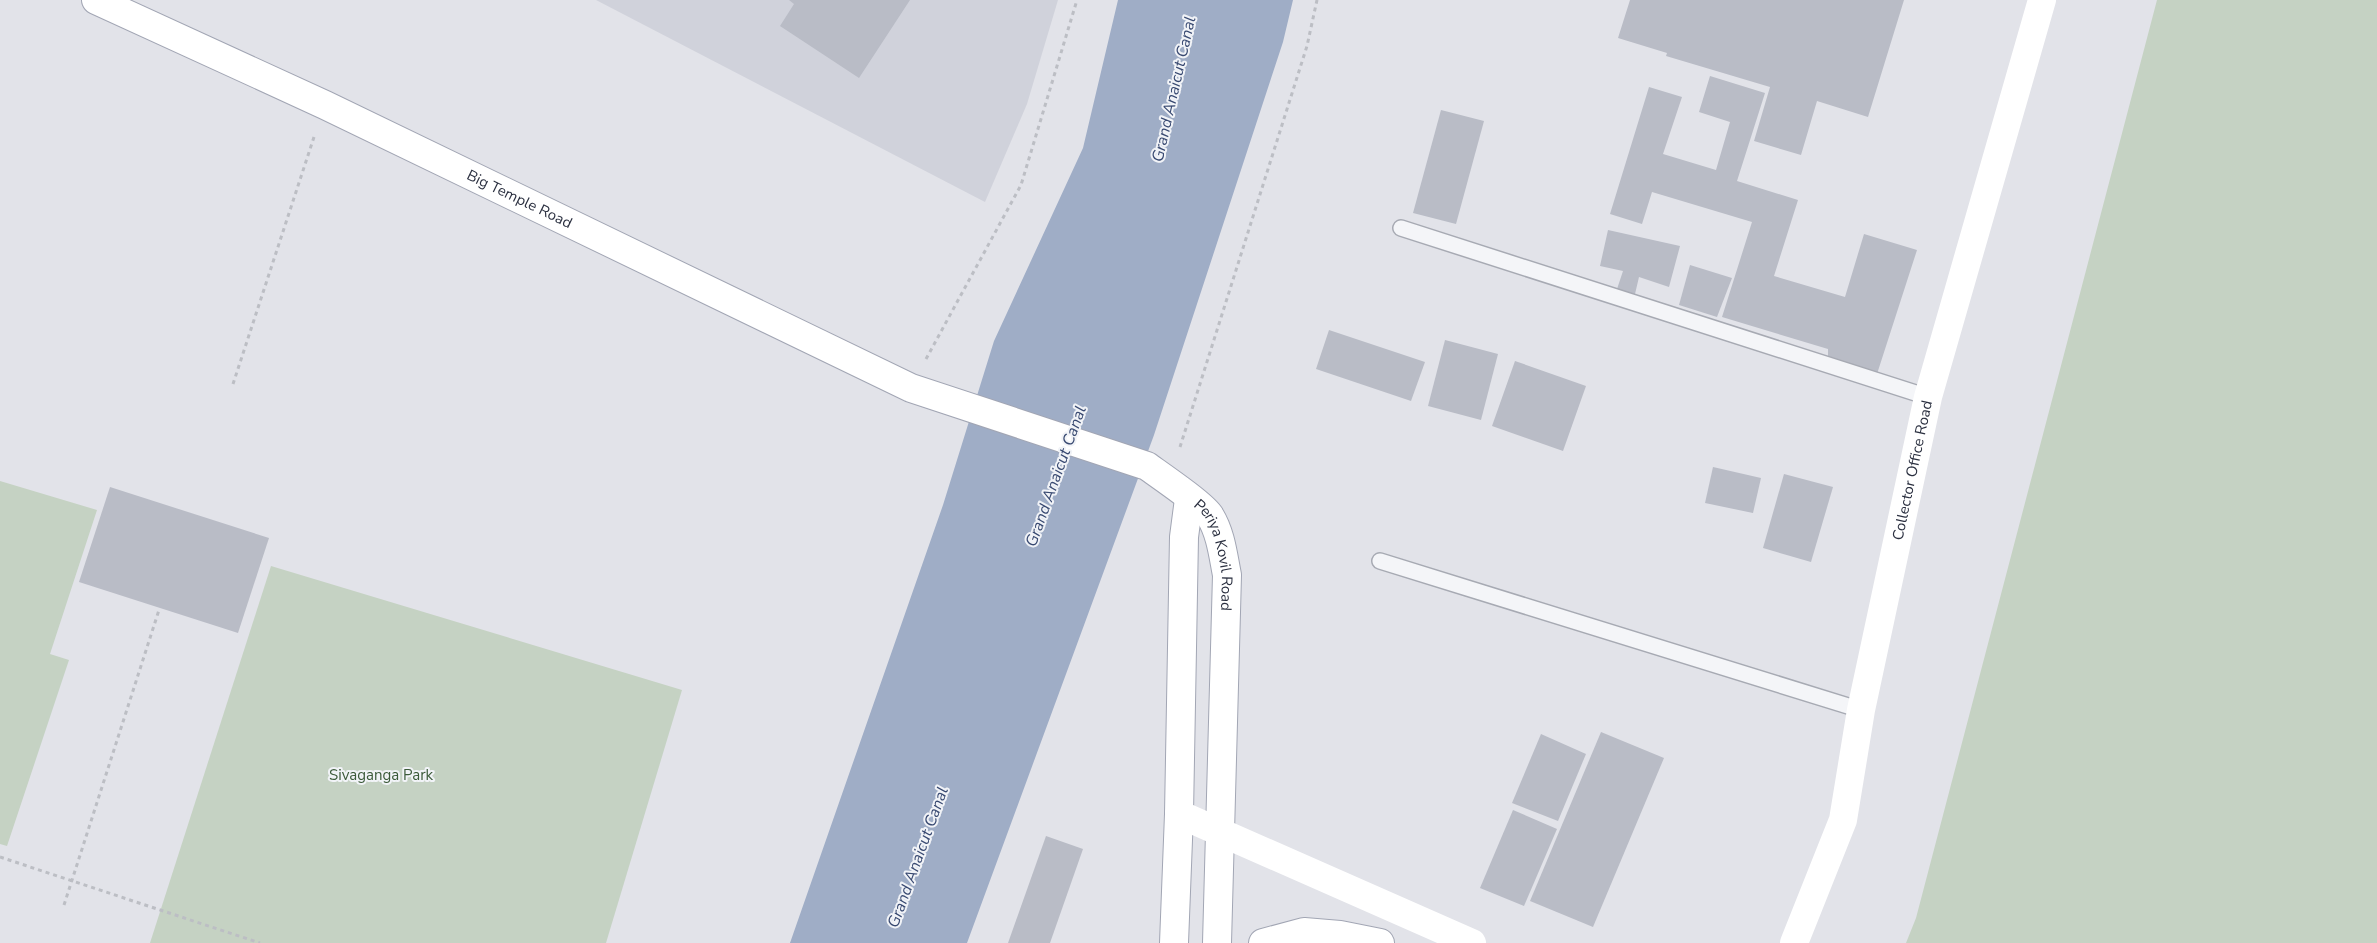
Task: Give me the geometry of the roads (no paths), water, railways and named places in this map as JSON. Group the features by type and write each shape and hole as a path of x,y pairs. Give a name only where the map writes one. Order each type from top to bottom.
{"main road":[{"name":"Big Temple Road","path":"96,0 325,105 910,388 1147,466 1179,490"},
{"name":"Collector Office Road","path":"1794,943 1843,820 1861,710 1928,397 2042,0"},
{"name":"Periya Kovil Road","path":"1174,943 1179,814 1184,537 1179,490"},
{"name":"Periya Kovil Road","path":"1179,490 1209,514 1220,537 1227,575 1217,943"},
{"path":"1179,814 1472,943"},
{"path":"1262,943 1304,932 1340,935 1380,943"}],"lane":[{"path":"1401,228 1928,397"},
{"path":"1380,561 1861,710"}],"water":[{"name":"Grand Anaicut Canal","path":"1118,0 1293,0 1283,42 1154,435 967,943 790,943 943,505 994,341 1083,148"}],"park label":[{"name":"Sivaganga Park","path":"381,775"}]}
